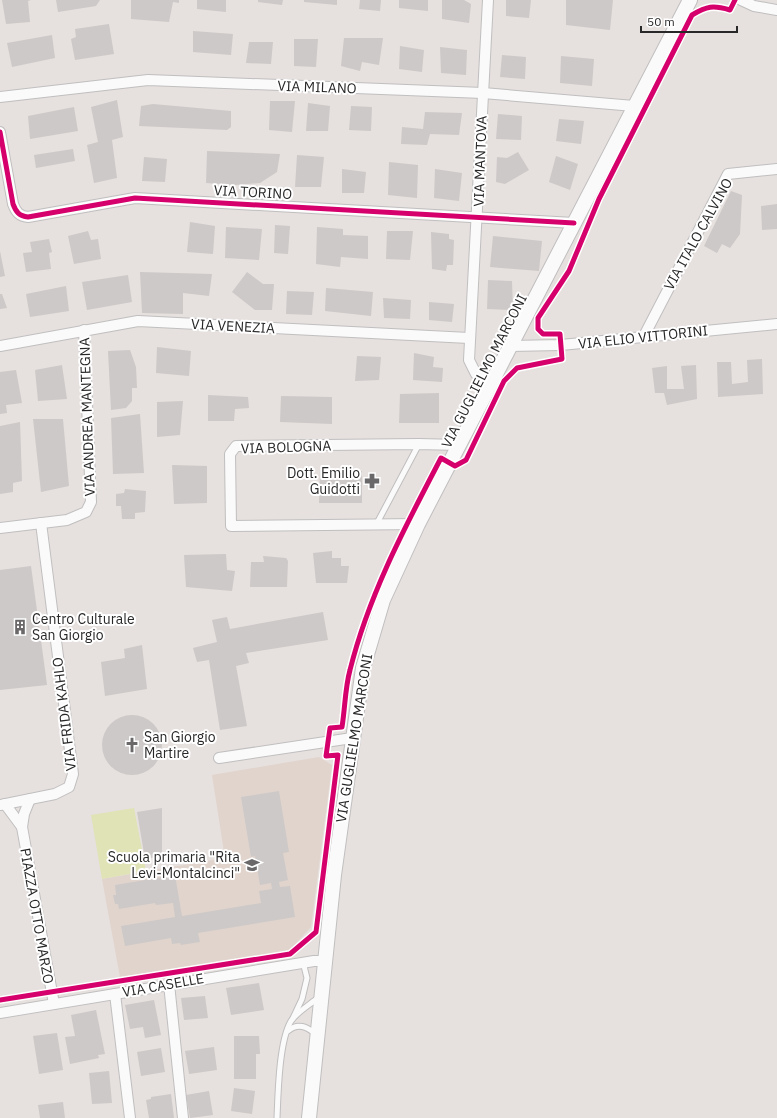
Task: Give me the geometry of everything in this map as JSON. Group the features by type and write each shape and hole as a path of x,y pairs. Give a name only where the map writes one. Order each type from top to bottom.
{"main road":[{"name":"VIA GUGLIELMO MARCONI","path":"309,1118 316,1034 326,961 334,875 352,738 363,668 383,600 418,524 690,0"}],"street":[{"name":"VIA MANTOVA","path":"488,0 478,216 469,338 469,360 476,374 491,384"},
{"path":"741,0 754,6 777,10"},
{"name":"VIA MILANO","path":"0,97 148,80 483,93 634,106"},
{"name":"VIA TORINO","path":"0,132 13,204 15,210 23,216 28,217 134,198 478,216 574,223"},
{"name":"VIA ITALO CALVINO","path":"644,336 728,174 777,169"},
{"name":"VIA VENEZIA","path":"0,346 138,321 469,338"},
{"name":"VIA ELIO VITTORINI","path":"510,346 561,345 777,324"},
{"name":"VIA ANDREA MANTEGNA","path":"0,528 67,520 86,512 91,502 84,330"},
{"name":"VIA BOLOGNA","path":"418,524 231,526 230,454 236,446 459,445"},
{"name":"VIA FRIDA KAHLO","path":"3,805 55,794 69,787 73,774 41,523"},
{"path":"219,758 352,738"},
{"name":"PIAZZA OTTO MARZO","path":"30,799 24,814 22,827 54,1004"},
{"name":"PIAZZA OTTO MARZO","path":"3,805 22,827"},
{"name":"VIA CASELLE","path":"0,1013 303,962 326,961"},
{"path":"169,984 183,1118"},
{"path":"115,994 130,1118"}],"lane":[{"path":"376,525 419,444"},
{"path":"277,1118 279,1075 286,1034 302,999 307,978 303,962"},
{"path":"292,1021 321,995"},
{"path":"286,1034 292,1028 300,1026 308,1028 316,1034"}],"shaded area":[{"name":"Scuola primaria \"Rita Levi-Montalcinci\"","path":"319,757 332,765 311,927 288,952 120,977 102,879 225,858 212,775"}],"green space":[{"path":"134,808 146,871 102,879 91,815"}],"building":[{"path":"2,0 31,0 28,1 30,22 6,24"},
{"path":"56,0 100,0 96,6 58,12"},
{"path":"131,0 179,0 179,3 173,2 169,22 131,19"},
{"path":"197,0 226,0 226,12 197,9"},
{"path":"258,0 283,0 282,5 258,2"},
{"path":"304,0 337,0 337,5 304,2"},
{"path":"360,0 381,0 380,11 359,9"},
{"path":"399,0 428,0 428,11 399,8"},
{"path":"442,0 464,0 471,4 469,23 442,19"},
{"path":"506,0 531,0 529,18 506,16"},
{"path":"566,0 613,0 610,30 566,25"},
{"path":"109,24 114,54 75,60 71,39 76,37 75,29"},
{"path":"193,31 233,34 231,55 193,52"},
{"path":"52,35 55,58 12,67 7,43"},
{"path":"344,38 383,38 379,65 362,62 360,71 341,66"},
{"path":"294,39 318,39 316,67 294,66"},
{"path":"249,42 273,42 271,64 246,63"},
{"path":"400,46 424,50 422,72 399,69"},
{"path":"440,47 467,50 466,75 441,73"},
{"path":"502,55 526,57 525,79 500,77"},
{"path":"561,56 594,59 592,86 560,83"},
{"path":"117,100 123,137 112,140 117,178 94,183 87,145 98,142 91,107"},
{"path":"270,101 295,101 292,132 269,130"},
{"path":"308,103 330,106 328,131 306,131"},
{"path":"153,104 231,111 231,127 227,130 139,126 141,106"},
{"path":"351,106 372,107 371,131 349,130"},
{"path":"74,107 78,131 30,139 28,116"},
{"path":"425,112 462,113 459,135 430,134 427,145 401,144 402,127 423,129"},
{"path":"498,114 522,116 521,140 496,139"},
{"path":"559,119 584,121 581,144 556,141"},
{"path":"73,149 75,161 36,168 34,155"},
{"path":"207,151 280,154 277,172 260,183 235,185 206,183"},
{"path":"518,152 529,170 505,184 496,182 497,157 507,158"},
{"path":"297,155 324,157 321,187 295,187"},
{"path":"556,156 578,164 570,190 549,182"},
{"path":"144,157 167,159 165,182 142,181"},
{"path":"389,162 418,165 417,198 388,195"},
{"path":"342,169 366,172 364,193 342,193"},
{"path":"435,169 462,173 459,201 434,198"},
{"path":"731,191 742,195 740,234 730,248 722,244 717,253 704,246"},
{"path":"777,204 777,229 762,230 761,206"},
{"path":"190,222 215,226 213,254 187,252"},
{"path":"275,225 290,226 288,254 274,253"},
{"path":"226,227 262,229 259,260 225,258"},
{"path":"317,227 343,229 343,235 368,236 368,259 341,257 340,267 316,264"},
{"path":"88,231 91,240 98,239 101,259 74,264 68,236"},
{"path":"387,231 413,231 410,260 386,259"},
{"path":"431,232 449,234 449,239 454,240 453,265 447,265 446,271 432,269"},
{"path":"493,236 542,241 539,271 490,267"},
{"path":"49,239 52,252 49,253 51,269 26,272 23,253 32,252 30,242"},
{"path":"0,251 5,276 0,277"},
{"path":"140,272 212,274 209,296 183,293 183,314 142,313"},
{"path":"247,272 263,284 274,284 272,310 255,310 232,292"},
{"path":"128,275 132,302 87,310 82,282"},
{"path":"488,280 512,281 513,310 487,309"},
{"path":"66,286 69,311 30,317 26,294"},
{"path":"326,288 373,292 371,316 325,311"},
{"path":"287,291 314,292 312,315 286,314"},
{"path":"0,294 2,294 7,308 0,309"},
{"path":"383,298 411,300 410,319 384,318"},
{"path":"429,302 454,304 452,322 429,320"},
{"path":"157,347 191,351 189,376 156,373"},
{"path":"130,350 136,367 137,388 132,388 132,401 126,408 111,410 108,351"},
{"path":"414,353 434,357 433,367 443,368 442,382 413,380"},
{"path":"357,356 381,357 379,380 355,381"},
{"path":"762,359 763,394 718,397 717,362 731,362 732,384 748,382 747,360"},
{"path":"62,365 67,399 38,401 35,370"},
{"path":"696,365 697,399 667,405 664,393 655,393 652,368 667,366 667,389 684,389 681,366"},
{"path":"16,370 22,403 6,405 7,413 0,414 0,372"},
{"path":"439,393 439,423 399,423 400,394"},
{"path":"208,395 248,397 249,408 235,409 234,421 208,421"},
{"path":"281,396 332,397 332,424 280,422"},
{"path":"183,401 180,435 157,437 157,402"},
{"path":"140,414 144,473 113,474 111,418"},
{"path":"33,419 63,419 69,486 41,492"},
{"path":"20,422 22,481 13,483 13,492 0,494 0,426"},
{"path":"172,465 207,466 207,503 174,504"},
{"path":"320,470 362,471 362,503 319,503"},
{"path":"125,489 146,491 145,512 135,513 135,519 122,519 121,506 116,506 116,494 124,493"},
{"path":"332,551 332,558 341,558 341,566 349,566 347,583 316,583 313,553"},
{"path":"226,554 227,570 235,571 232,591 186,587 184,555"},
{"path":"263,556 286,558 288,561 287,587 250,587 251,562 264,562"},
{"name":"Centro Culturale San Giorgio","path":"31,566 47,685 0,690 0,570"},
{"path":"323,612 328,640 246,653 249,663 236,666 247,726 220,730 209,660 197,662 193,648 217,642 212,620 227,617 230,629"},
{"path":"142,645 147,689 105,696 101,662 125,658 124,649"},
{"name":"San Giorgio Martire","path":"132,715 149,720 157,728 162,745 157,762 149,770 132,775 115,770 107,762 102,745 107,728 115,720"},
{"path":"279,791 289,852 283,853 288,880 279,882 280,887 290,886 295,917 198,933 200,942 181,945 180,943 172,944 171,938 125,946 121,926 175,917 173,903 156,905 155,903 119,909 118,904 115,904 113,895 116,895 115,885 175,875 182,916 261,903 259,891 272,889 271,883 260,885 255,856 251,857 241,797"},
{"path":"162,808 162,856 145,859 137,812"},
{"path":"259,983 264,1010 231,1015 226,988"},
{"path":"205,996 208,1018 184,1020 181,998"},
{"path":"154,1000 161,1035 145,1038 143,1027 130,1029 125,1005"},
{"path":"96,1010 105,1054 98,1055 99,1058 70,1064 65,1037 75,1036 71,1015"},
{"path":"57,1033 63,1070 39,1074 33,1036"},
{"path":"234,1036 259,1036 260,1054 256,1054 256,1079 234,1079"},
{"path":"214,1047 217,1070 189,1074 185,1051"},
{"path":"161,1048 165,1072 141,1076 137,1052"},
{"path":"109,1071 112,1103 92,1104 89,1073"},
{"path":"234,1088 255,1091 252,1114 231,1111"},
{"path":"209,1091 213,1115 190,1118 186,1095"},
{"path":"171,1094 174,1118 149,1118 146,1100 151,1099 151,1097"},
{"path":"63,1102 65,1118 40,1118 38,1105"}],"cycle path":[{"path":"0,1000 290,954 316,932 338,755 326,756 330,728 342,727 348,677 367,615 389,561 441,458 455,466 466,460 504,381 517,368 562,359 560,334 543,334 538,329 538,318 569,271 599,199 692,15 710,7 719,7 730,10 735,0"},
{"path":"0,132 13,204 18,213 22,216 28,217 135,198 574,223"}],"place":[{"name":"Dott. Emilio Guidotti","path":"372,481"},
{"name":"Centro Culturale San Giorgio","path":"20,627"},
{"name":"San Giorgio Martire","path":"132,745"},
{"name":"Scuola primaria \"Rita Levi-Montalcinci\"","path":"252,865"}]}
